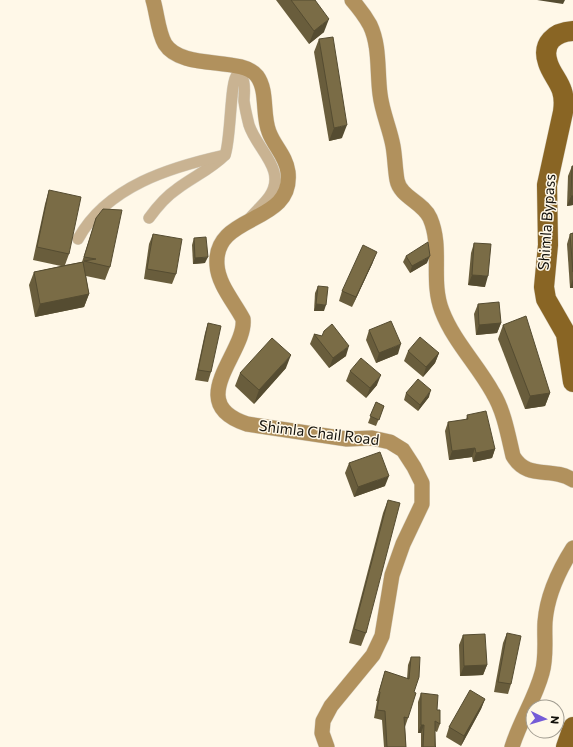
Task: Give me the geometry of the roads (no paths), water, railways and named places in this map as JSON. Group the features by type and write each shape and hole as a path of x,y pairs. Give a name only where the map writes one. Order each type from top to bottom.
{"highway":[{"name":"Shimla Bypass","path":"573,31 556,34 549,42 546,51 548,64 562,91 564,101 562,119 547,185 548,244 544,276 546,299 566,334 573,382"},
{"path":"566,747 573,727"}],"main road":[{"name":"Shimla Chail Road","path":"153,0 165,44 176,54 253,72 260,82 268,129 283,155 288,172 288,182 283,198 279,204 231,231 217,256 217,266 220,278 243,319 244,325 239,341 222,372 219,384 219,397 221,405 231,418 247,424 347,439 372,438 395,444 403,450 414,467 422,488 422,504 403,544 392,575 382,636 373,655 331,706 323,722 322,733 327,747"},
{"path":"352,0 370,25 374,38 380,94 385,122 393,146 397,181 405,194 424,210 433,227 436,255 436,283 442,311 462,348 498,402 513,456 517,463 528,471 552,472 566,476 573,480"},
{"path":"512,747 516,734 543,673 546,620 554,584 561,567 573,548"}],"street":[{"path":"149,218 160,202 176,189 211,168 226,155 233,81 236,75 244,80 244,102 250,126 270,161 276,177 274,187 268,198 246,223"},
{"path":"78,239 91,219 113,199 141,183 170,169 226,155"}]}
